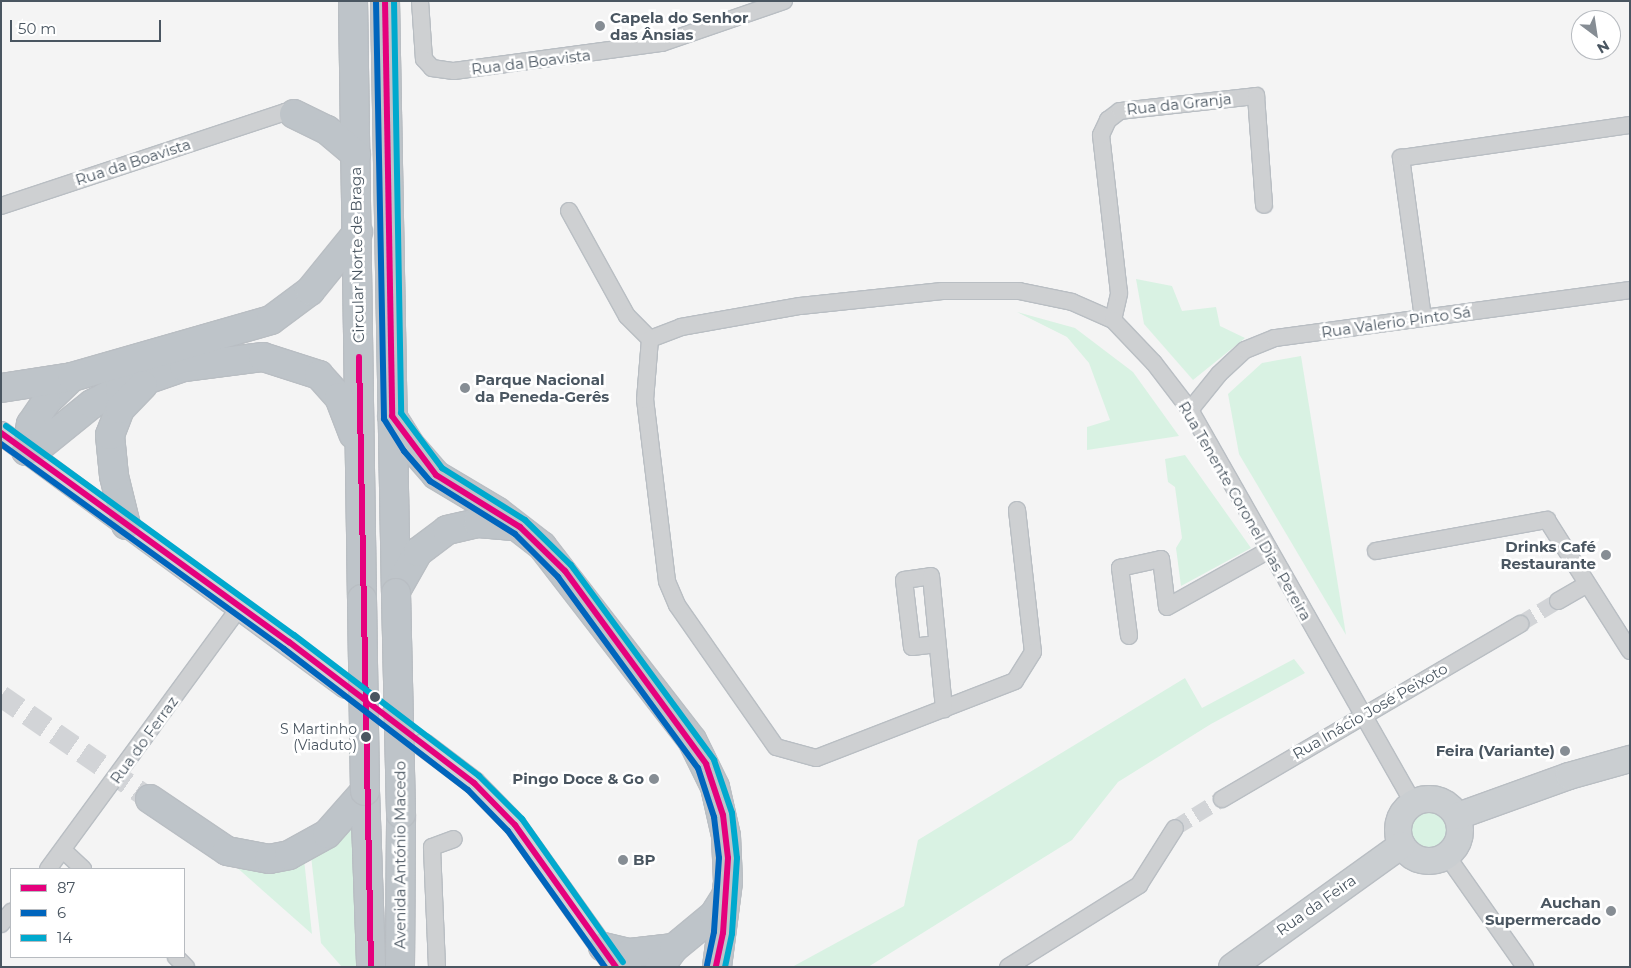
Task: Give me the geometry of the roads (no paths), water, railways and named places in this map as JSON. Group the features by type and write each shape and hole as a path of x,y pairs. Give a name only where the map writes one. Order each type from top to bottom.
{"highway":[{"name":"Circular Norte de Braga","path":"353,1 358,232 358,451 362,599"},
{"path":"385,1 396,592"},
{"path":"294,114 327,130 356,154"},
{"path":"1,388 72,377 271,320 310,291 358,232"},
{"path":"26,451 51,439 92,404 151,377 231,359 264,357 305,368 319,375 339,397 358,451"},
{"path":"26,451 32,424 46,402 72,377"},
{"path":"126,525 114,476 110,435 120,409 151,377"},
{"path":"392,416 411,446 436,475 520,527 565,571 646,677 706,764 726,836 726,896 723,933 716,966"},
{"path":"396,592 418,552 447,530 492,522 520,527"},
{"name":"Avenida António Macedo","path":"396,592 401,814 400,967"},
{"name":"Avenida António Macedo","path":"362,599 365,791 372,967"},
{"path":"150,799 227,851 269,858 289,855 327,834 365,791"},
{"path":"676,949 726,896"},
{"path":"609,957 630,952 676,949 709,941 723,933"}],"main road":[{"path":"1,433 346,687"},
{"path":"424,745 499,806 609,957"},
{"path":"1458,816 1569,776 1630,759"},
{"path":"1433,799 1443,802 1458,816 1458,842 1447,856 1432,861 1417,859 1402,845 1401,817 1413,803 1433,799"},
{"name":"Rua da Feira","path":"1232,967 1402,845"}],"street":[{"name":"Rua da Boavista","path":"420,1 428,64 454,71 662,43 784,1"},
{"name":"Rua da Granja","path":"1114,320 1119,294 1101,135 1108,120 1120,111 1256,96 1264,205"},
{"name":"Rua da Boavista","path":"1,206 285,112 294,114"},
{"path":"1423,318 1401,158 1630,125"},
{"path":"569,211 627,316 650,339 645,400 667,581 677,605 776,747 816,758 1015,681 1033,652 1017,510"},
{"name":"Rua Valerio Pinto Sá","path":"1190,410 1219,374 1245,350 1275,338 1630,290"},
{"name":"Rua Tenente Coronel Dias Pereira","path":"650,339 681,327 790,308 942,291 1019,292 1072,302 1114,320 1154,363 1190,410 1413,803"},
{"path":"1376,551 1547,520 1586,585 1630,651"},
{"path":"1129,636 1120,568 1161,559 1167,607 1269,550"},
{"path":"1558,601 1586,585"},
{"name":"Rua do Ferraz","path":"49,868 64,851 239,608"},
{"name":"Rua Inácio José Peixoto","path":"1222,799 1362,715 1520,624"},
{"path":"937,644 944,708"},
{"path":"1008,967 1140,885 1175,828"},
{"path":"437,967 432,847 454,839"},
{"path":"64,851 82,868"},
{"path":"1447,856 1524,967"},
{"path":"1,924 10,913"},
{"path":"177,958 186,967"}],"tunnel":[{"path":"1520,624 1558,601"},
{"path":"353,692 424,745"},
{"path":"1,696 150,799"},
{"path":"1175,828 1222,799"}],"place":[{"name":"Capela do Senhor das Ânsias","path":"600,26"},
{"name":"Parque Nacional da Peneda-Gerês","path":"465,388"},
{"name":"Drinks Café Restaurante","path":"1606,555"},
{"name":"S Martinho (Viaduto)","path":"366,737"},
{"name":"Feira (Variante)","path":"1565,751"},
{"name":"Pingo Doce & Go","path":"654,779"},
{"name":"BP","path":"623,860"},
{"name":"Auchan Supermercado","path":"1611,911"}]}
